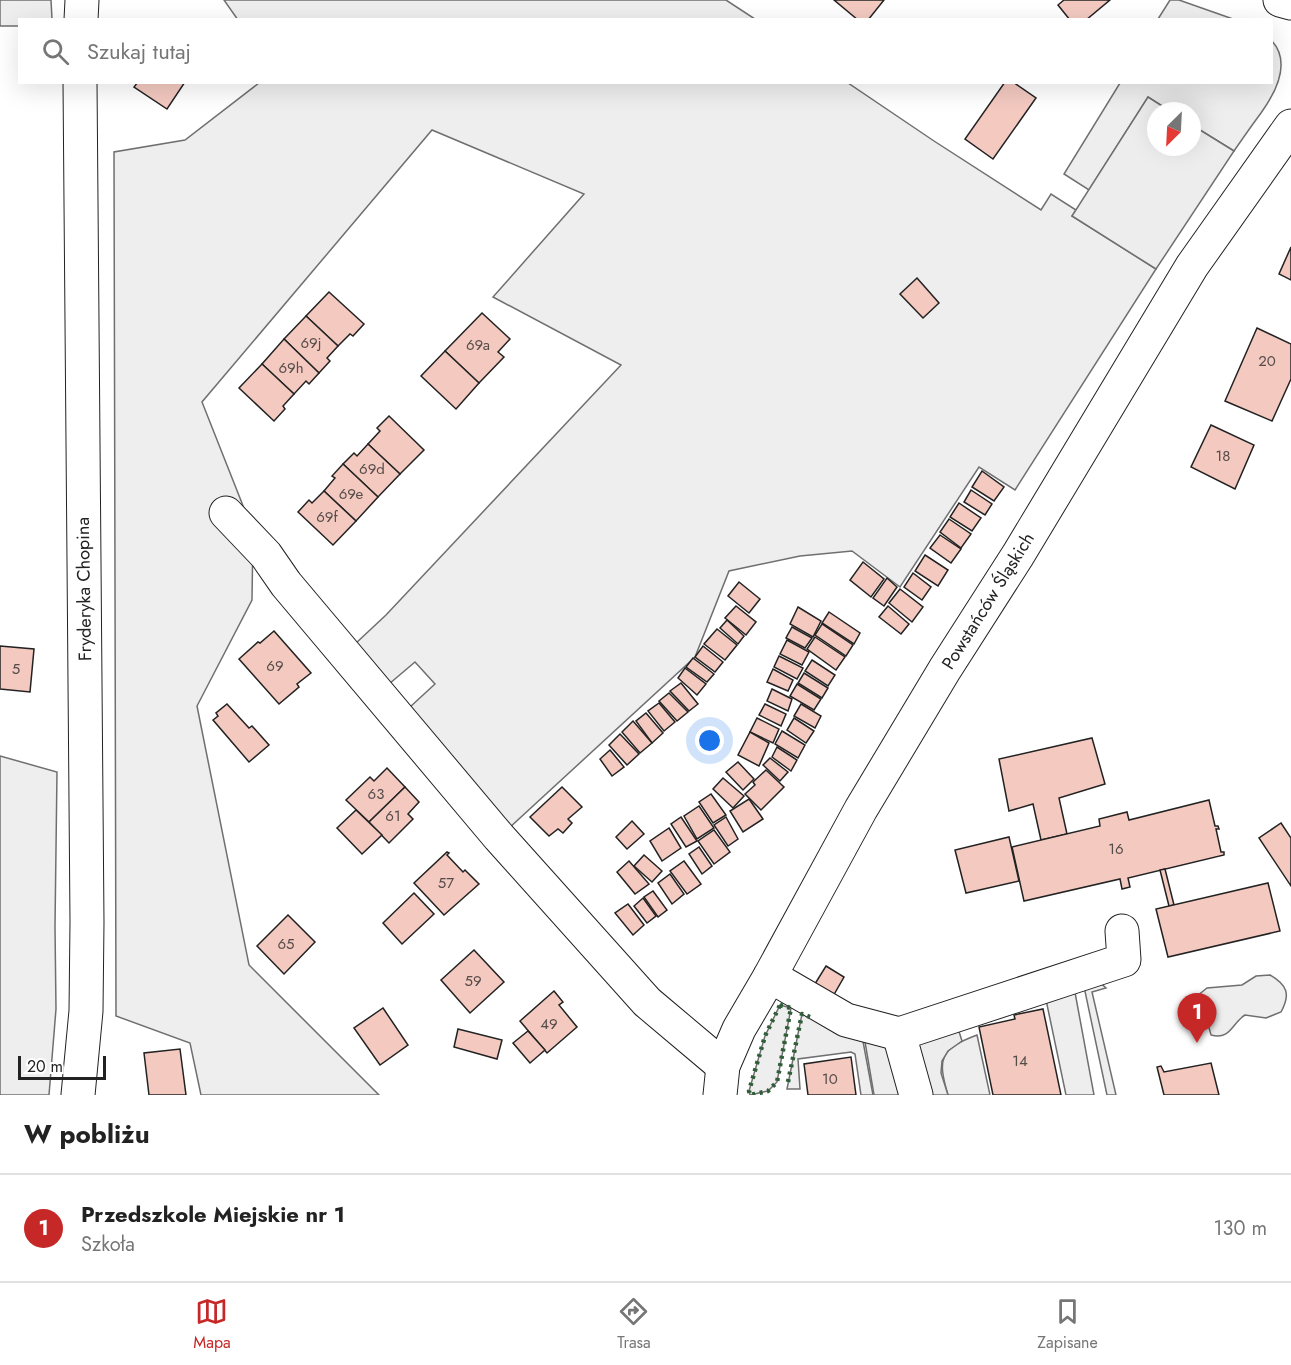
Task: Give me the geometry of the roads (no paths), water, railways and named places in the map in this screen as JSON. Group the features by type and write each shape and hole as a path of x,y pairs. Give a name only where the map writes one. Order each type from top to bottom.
{"street":[{"path":"81,18 82,0"},
{"path":"1281,0 1291,3"},
{"name":"Fryderyka Chopina","path":"78,1095 86,1011 87,922 80,84"},
{"name":"Powstańców Śląskich","path":"722,1081 739,1029 861,809 945,669 1018,555 1192,266 1291,126"},
{"path":"226,513 266,555 294,594 500,837 647,1002 722,1081"},
{"path":"770,976 846,1020 899,1034 1124,960 1122,931"},
{"path":"899,1034 916,1095"}],"place":[{"name":"Przedszkole Miejskie nr 1","path":"1197,1043"}]}
